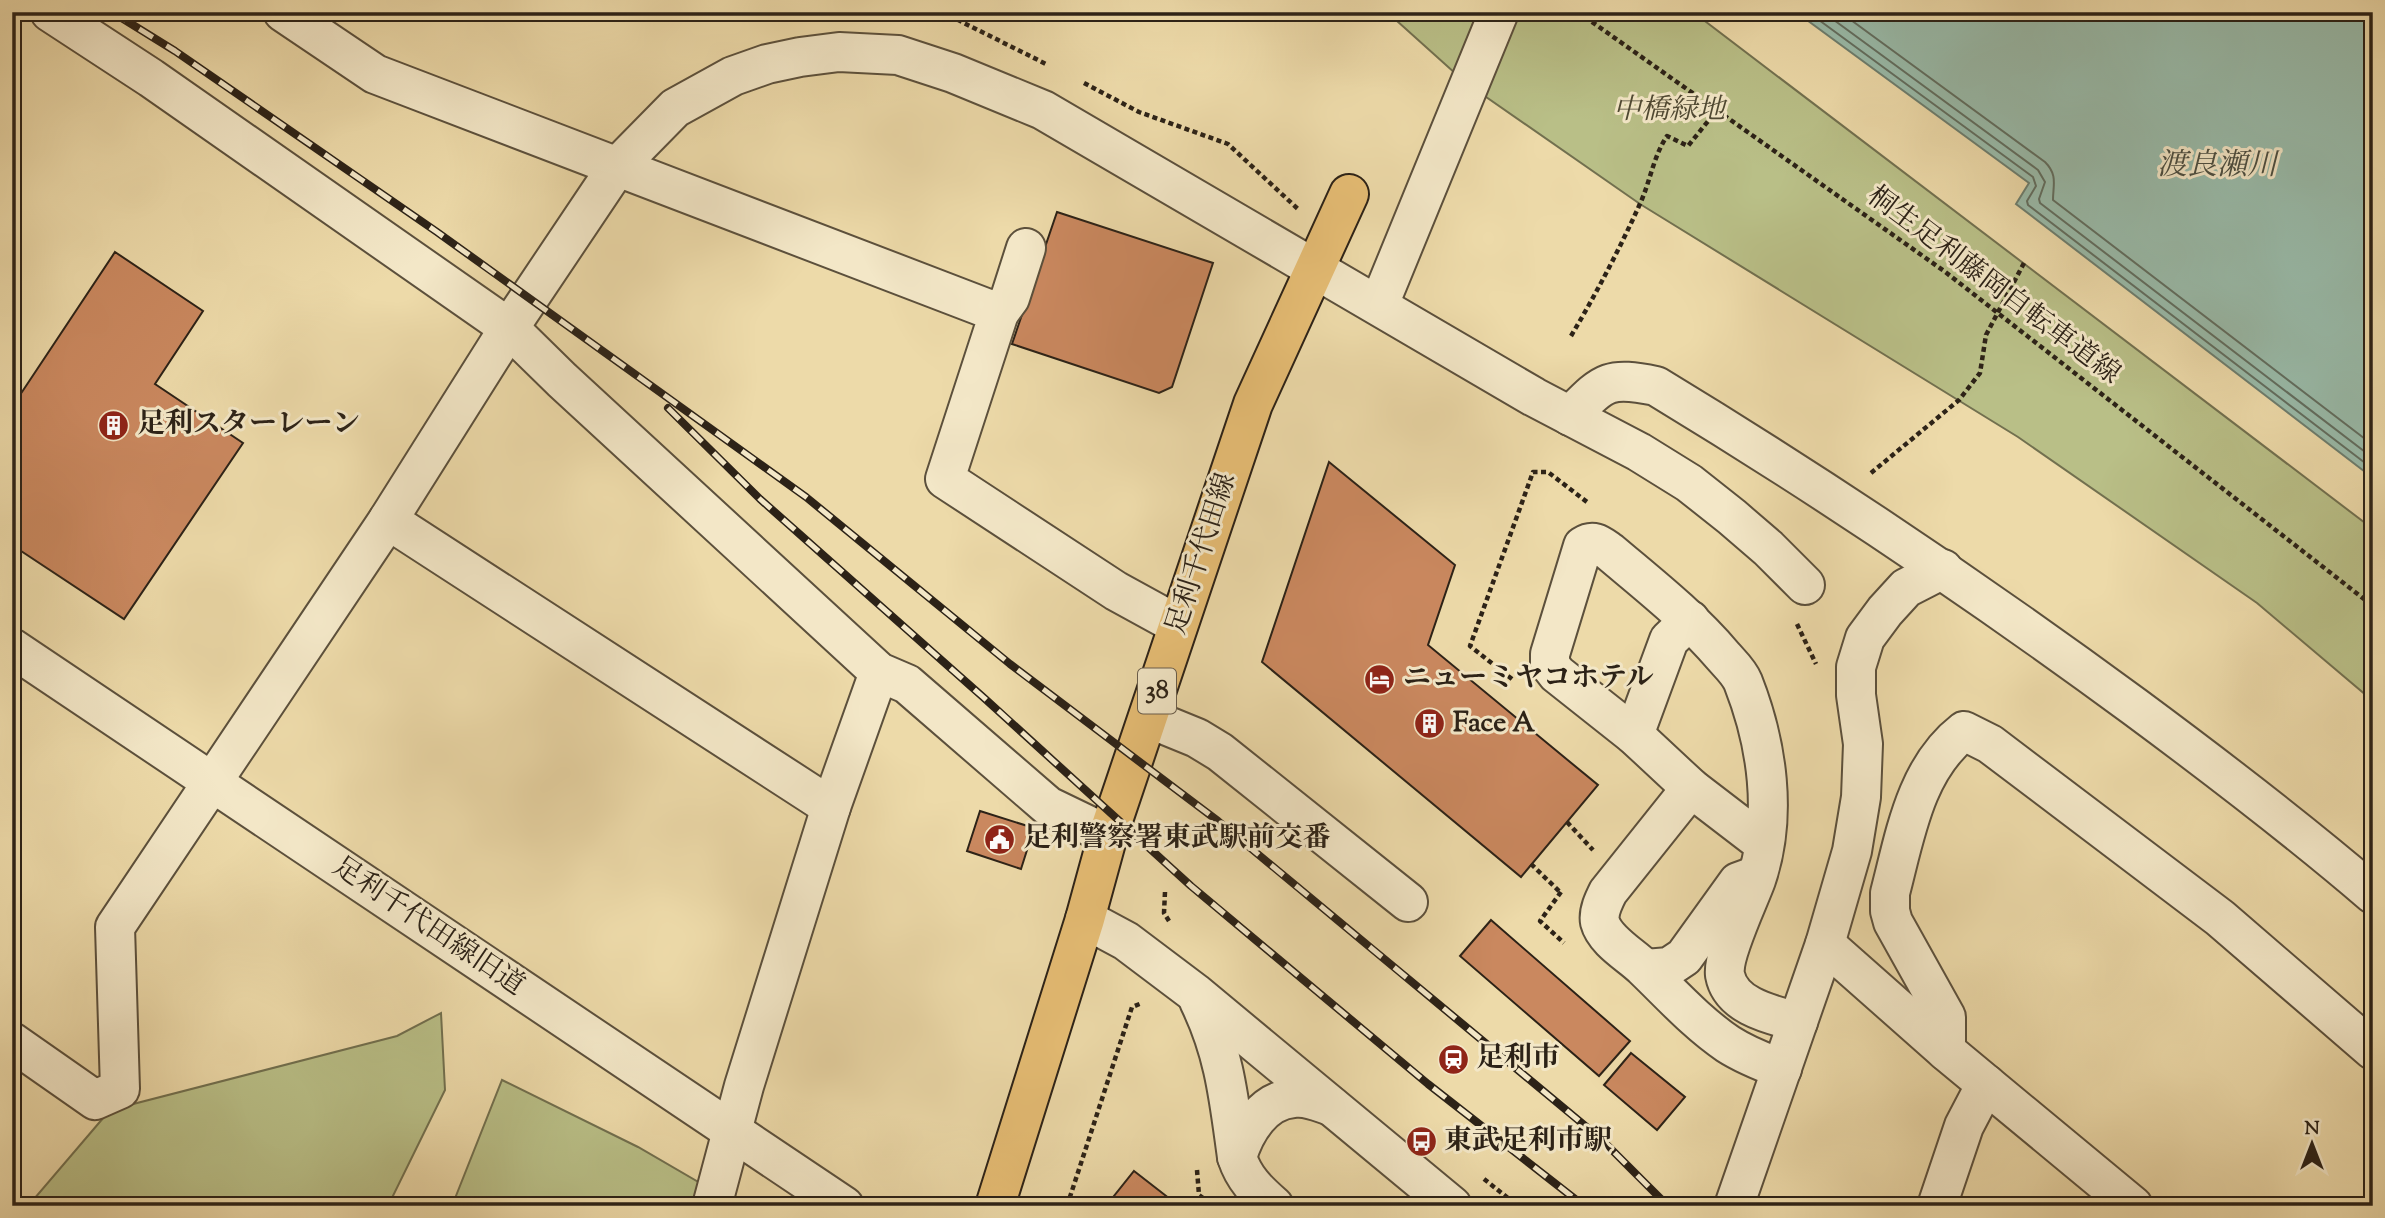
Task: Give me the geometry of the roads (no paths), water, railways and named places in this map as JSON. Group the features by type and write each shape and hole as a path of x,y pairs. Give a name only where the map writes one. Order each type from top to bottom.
{"main road":[{"name":"足利千代田線","path":"995,1206 1085,919 1108,835 1253,404 1349,194"}],"street":[{"path":"50,12 151,78 509,328 879,671 907,684 1048,806 1108,835"},
{"path":"283,12 375,74 999,313"},
{"path":"1385,290 1499,12"},
{"path":"12,1042 96,1100 120,1088 115,927 388,520 509,328 617,167 675,108 733,76 767,64 839,52 898,55 953,73 1043,110 1360,296 1570,416 1639,452 1689,483 1757,537 1805,585"},
{"path":"1026,248 1010,298 999,313 945,479 1116,591 1178,625"},
{"path":"1570,416 1600,387 1617,381 1656,386 1833,496 2044,640 2220,770 2373,894"},
{"path":"388,520 831,807"},
{"path":"1760,860 1691,788 1634,735 1557,674 1550,665 1550,654 1583,546 1589,542 1597,543 1610,552 1702,630 1742,678 1760,733 1770,806 1760,860 1728,952 1725,975 1731,988 1744,1002 1762,1012 1798,1021"},
{"path":"1734,1206 1825,944 1852,851 1861,797 1863,744 1856,695 1856,667 1865,638 1906,588 1943,569"},
{"path":"1634,735 1669,640 1690,620"},
{"name":"足利千代田線旧道","path":"12,648 844,1206"},
{"path":"712,1206 732,1129 831,807 879,671"},
{"path":"1148,718 1196,738 1220,752 1408,902"},
{"path":"1946,1051 1946,1017 1893,922 1889,911 1889,893 1920,786 1949,743 1964,731 1990,744 2220,918 2373,1050"},
{"path":"1691,788 1608,892 1602,903 1600,921 1607,935 1725,1042 1749,1057 1782,1069"},
{"path":"1646,970 1669,967 1684,957 1738,882 1760,860"},
{"path":"1085,919 1126,941 1195,993 1452,1206"},
{"path":"1825,944 1946,1051 2133,1206"},
{"path":"1195,993 1213,1030 1222,1058 1241,1172 1252,1187 1274,1206"},
{"path":"1937,1206 1964,1126 1986,1084"},
{"path":"1237,1157 1244,1134 1258,1116 1276,1104 1292,1097 1331,1106"}],"water":[{"name":"渡良瀬川","path":"1796,12 2373,12 2373,478 2016,204 2029,183"}],"railway":[{"path":"112,12 175,51 437,232 806,497 1010,664 1218,821 1601,1139 1668,1206"},
{"path":"668,408 760,499 1191,886 1428,1084 1584,1206"}],"place":[{"name":"足利スターレーン","path":"114,425"},
{"name":"ニューミヤコホテル","path":"1380,679"},
{"name":"Face A","path":"1430,724"},
{"name":"足利警察署東武駅前交番","path":"1000,839"},
{"name":"足利市","path":"1453,1059"},
{"name":"東武足利市駅","path":"1421,1142"}],"park label":[{"name":"中橋緑地","path":"1669,111"}]}
